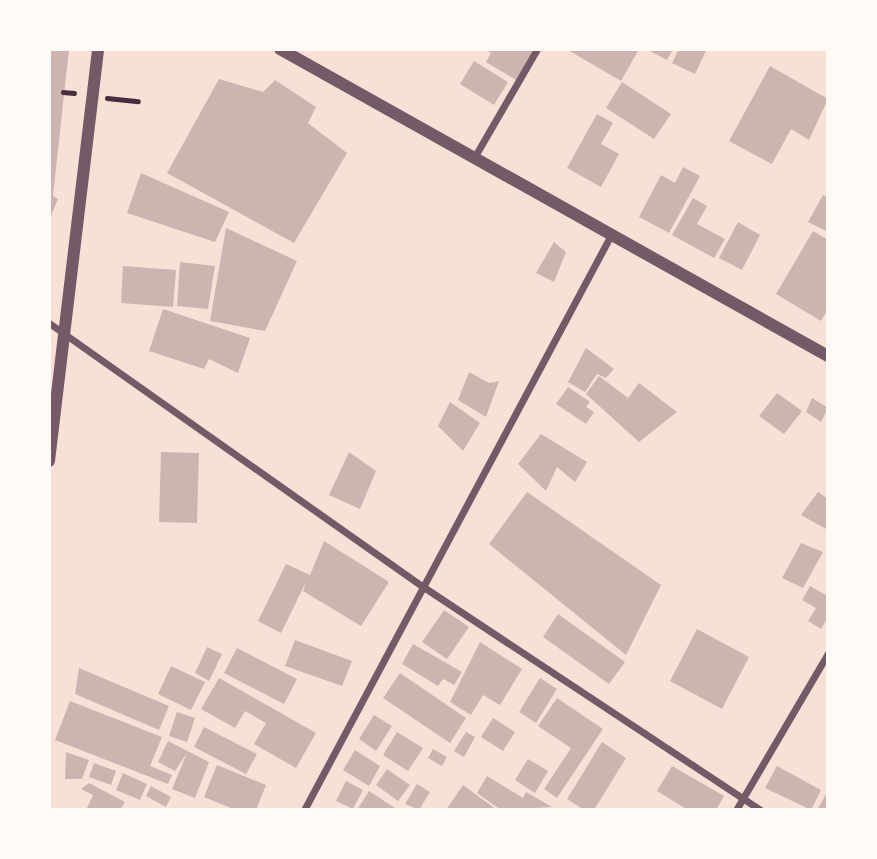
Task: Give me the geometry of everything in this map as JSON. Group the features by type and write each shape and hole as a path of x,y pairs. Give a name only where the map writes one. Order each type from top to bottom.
{"street":[{"path":"49,461 98,49"},
{"path":"280,49 828,356"},
{"path":"475,156 537,49"},
{"path":"304,810 612,233"},
{"path":"49,323 425,587 761,810"},
{"path":"736,810 828,653"}],"building":[{"path":"49,49 69,49 53,196 58,199 49,221"},
{"path":"484,49 534,49 516,80 486,62 491,53"},
{"path":"566,49 639,49 621,81"},
{"path":"646,49 673,49 667,60"},
{"path":"679,49 707,49 695,74 672,63"},
{"path":"474,61 508,82 494,105 460,84"},
{"path":"770,66 828,99 809,140 791,129 772,164 729,141"},
{"path":"219,79 263,92 275,80 316,107 308,123 347,153 294,243 167,173"},
{"path":"622,82 671,114 654,139 606,108"},
{"path":"597,114 613,123 601,144 619,154 601,187 567,168"},
{"path":"683,167 700,176 669,233 639,217 661,175 675,183"},
{"path":"141,173 229,212 215,242 127,213"},
{"path":"823,195 828,197 828,232 808,222"},
{"path":"693,198 707,206 697,224 725,239 714,258 672,235"},
{"path":"738,222 760,235 742,270 719,258"},
{"path":"226,228 297,261 265,331 210,321"},
{"path":"813,231 828,240 828,309 821,321 776,294"},
{"path":"554,242 566,252 554,282 536,273"},
{"path":"180,262 215,266 208,309 177,306"},
{"path":"123,266 176,270 173,307 121,303"},
{"path":"163,309 250,338 238,373 209,359 204,369 149,351"},
{"path":"586,348 614,369 606,378 597,374 585,392 568,382"},
{"path":"469,372 489,383 499,381 486,417 458,400"},
{"path":"599,376 628,398 639,383 677,412 639,442 586,394"},
{"path":"568,387 590,402 586,407 594,412 586,424 556,404"},
{"path":"777,393 802,411 784,434 759,416"},
{"path":"812,398 828,408 821,422 806,412"},
{"path":"450,402 480,423 463,451 438,426"},
{"path":"541,434 587,462 575,482 557,467 546,491 518,464"},
{"path":"161,452 199,453 197,523 159,522"},
{"path":"349,452 376,471 360,509 329,495"},
{"path":"527,492 661,585 626,655 489,544"},
{"path":"818,492 828,499 828,530 801,515"},
{"path":"324,541 389,582 361,626 303,591 306,582 281,633 258,621 286,564 310,575"},
{"path":"801,543 823,552 803,588 782,578"},
{"path":"810,586 828,596 828,617 821,629 808,621 816,608 802,600"},
{"path":"444,610 469,627 447,659 422,642"},
{"path":"558,614 625,662 609,684 543,637"},
{"path":"697,629 749,657 722,709 670,681"},
{"path":"295,640 352,661 342,686 285,666"},
{"path":"480,642 522,669 500,705 483,695 471,715 450,702"},
{"path":"413,644 462,672 454,685 443,679 438,686 402,664"},
{"path":"207,647 222,654 209,681 195,673"},
{"path":"237,648 297,679 284,704 224,673"},
{"path":"171,666 205,682 191,710 158,694"},
{"path":"79,668 169,706 159,730 75,694"},
{"path":"400,673 466,718 450,743 383,698"},
{"path":"219,678 316,733 296,768 254,744 266,723 245,711 235,728 201,709"},
{"path":"540,678 557,689 536,723 519,712"},
{"path":"557,698 603,729 557,798 544,789 571,748 538,726"},
{"path":"70,701 162,737 150,766 172,775 168,784 55,740"},
{"path":"177,712 195,718 187,742 169,736"},
{"path":"374,715 392,726 376,751 359,739"},
{"path":"493,718 515,732 503,751 481,737"},
{"path":"204,727 257,754 246,774 194,747"},
{"path":"397,732 423,748 408,771 383,755"},
{"path":"466,732 475,737 464,757 454,751"},
{"path":"168,741 209,762 195,798 172,789 187,753 175,771 158,762"},
{"path":"602,742 626,758 594,810 584,810 567,799"},
{"path":"433,749 447,757 442,766 428,758"},
{"path":"355,750 380,766 369,786 343,770"},
{"path":"66,752 89,760 82,779 65,779"},
{"path":"528,759 548,771 535,793 515,780"},
{"path":"94,763 116,771 111,785 89,777"},
{"path":"217,765 266,785 256,810 236,810 204,797"},
{"path":"672,766 724,796 716,810 688,810 657,791"},
{"path":"777,766 821,790 811,810 765,788"},
{"path":"387,769 410,785 398,801 376,785"},
{"path":"123,773 147,784 140,800 116,790"},
{"path":"487,776 523,798 526,792 552,807 501,810 477,793"},
{"path":"346,781 363,790 353,809 336,801"},
{"path":"89,783 125,802 120,810 86,810 93,795 81,789"},
{"path":"417,784 430,792 419,810 405,804"},
{"path":"463,785 497,810 446,810"},
{"path":"151,786 171,797 166,807 146,796"},
{"path":"369,791 398,810 357,810"},
{"path":"828,791 828,810 817,810"}]}
